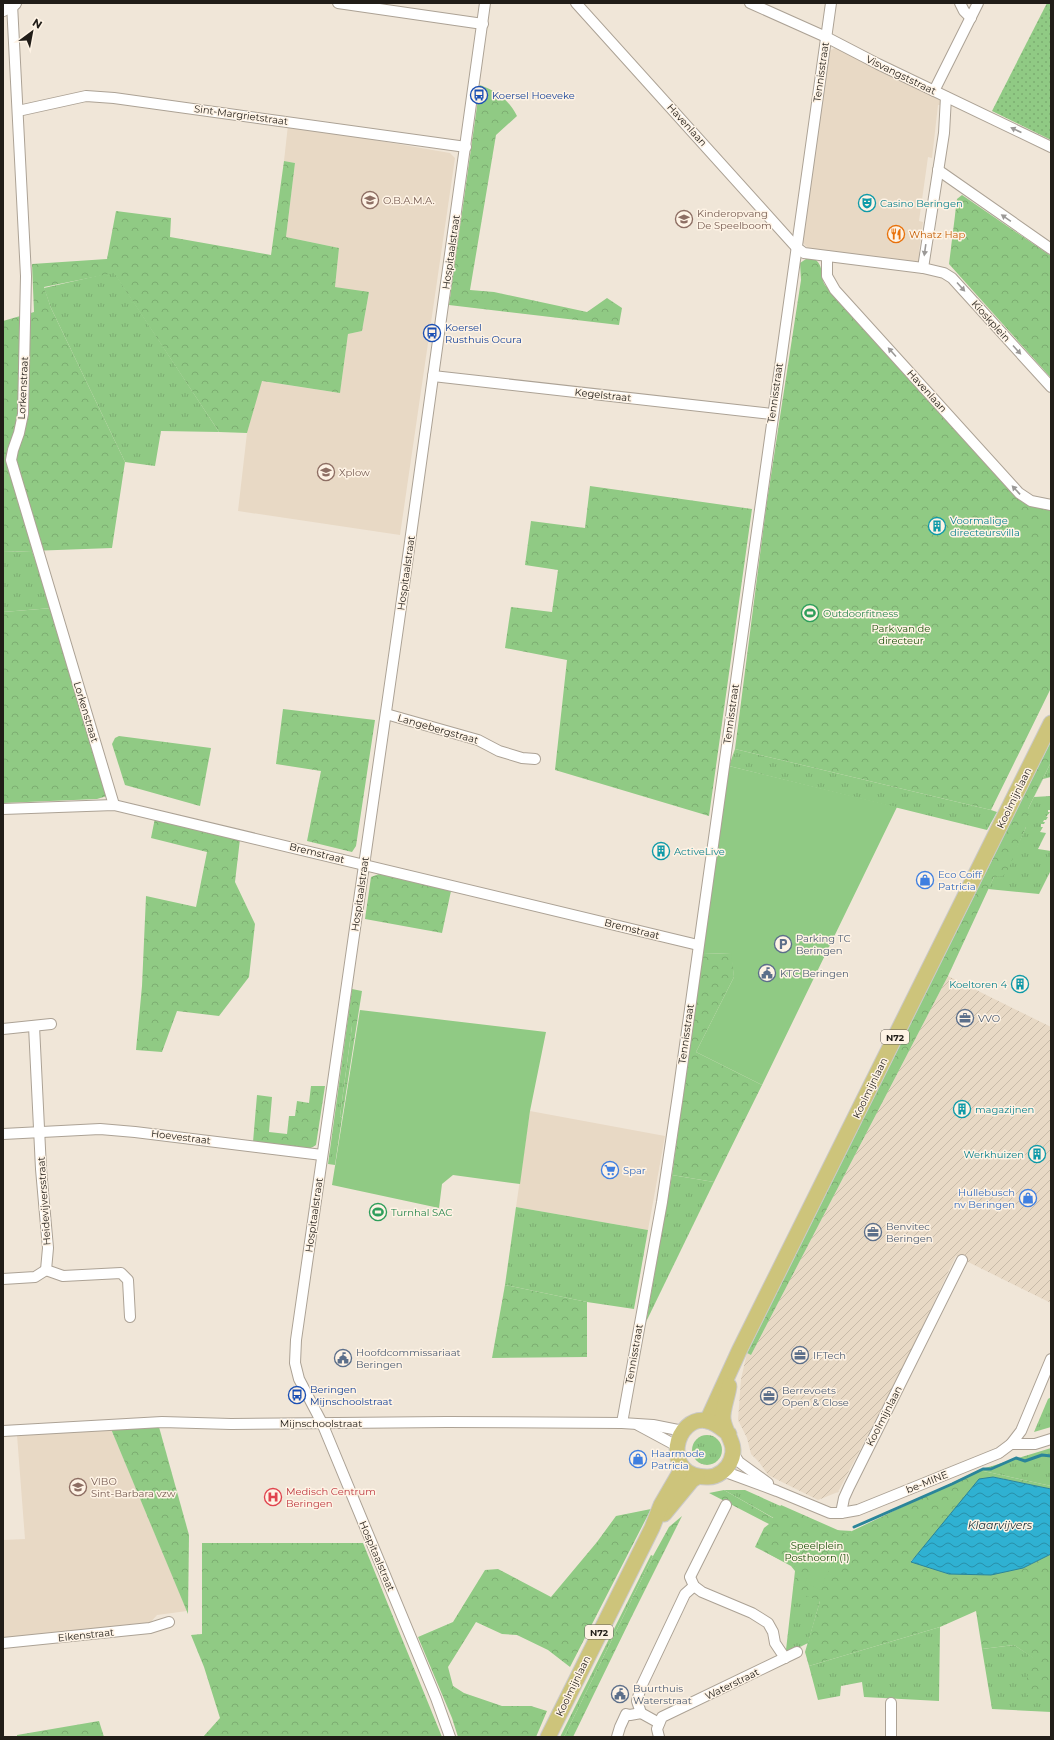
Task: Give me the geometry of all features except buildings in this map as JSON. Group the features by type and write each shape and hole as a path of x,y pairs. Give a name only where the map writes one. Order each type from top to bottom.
{"main road":[{"name":"Koolmijnlaan","path":"707,1421 732,1367 1051,723"},
{"name":"Koolmijnlaan","path":"732,1367 723,1419 732,1440 734,1453"},
{"path":"729,1434 707,1421 694,1423 683,1432 677,1446 678,1459 681,1465 691,1474 697,1477 712,1477 723,1471 731,1461 734,1453"},
{"name":"Koolmijnlaan","path":"548,1737 652,1528 661,1505 679,1474 681,1465"},
{"name":"Koolmijnlaan","path":"652,1528 692,1480 697,1477"}],"street":[{"path":"338,3 483,24"},
{"name":"Hospitaalstraat","path":"450,1737 436,1698 322,1423 299,1379 295,1363 296,1340 365,865 486,3"},
{"name":"Havenlaan","path":"576,3 796,247"},
{"name":"Tennisstraat","path":"622,1423 662,1202 831,3"},
{"path":"960,3 964,11 971,18"},
{"path":"934,91 978,3"},
{"name":"Visvangststraat","path":"754,4 826,37 934,91 1051,146"},
{"name":"Lorkenstraat","path":"10,5 18,111 26,276 23,414 20,433 12,450 11,460 114,804"},
{"name":"Sint-Margrietstraat","path":"18,111 86,96 114,98 466,146"},
{"path":"923,268 944,133 946,96"},
{"path":"938,170 1051,249"},
{"name":"Kioskplein","path":"796,247 804,253 923,268 944,273 952,278 1051,387"},
{"name":"Havenlaan","path":"827,256 827,276 835,290 1019,493 1031,501 1051,505"},
{"name":"Kegelstraat","path":"433,376 772,414"},
{"name":"Langebergstraat","path":"386,714 478,740 499,751 522,758 535,759"},
{"name":"Bremstraat","path":"3,809 114,804 698,945"},
{"path":"3,1029 51,1024"},
{"path":"34,1026 40,1131"},
{"name":"Hoevestraat","path":"3,1134 40,1131 100,1129 121,1130 322,1155"},
{"name":"Heidevijversstraat","path":"40,1131 41,1169 48,1248 46,1270"},
{"name":"Koolmijnlaan","path":"723,1471 777,1491 821,1510 830,1513 841,1513 844,1498 849,1487 962,1260"},
{"path":"3,1279 35,1277 46,1270 63,1276 121,1273 128,1280 130,1317"},
{"name":"be-MINE","path":"841,1513 858,1510 999,1453 1011,1444 1021,1431 1047,1381 1051,1360"},
{"name":"Mijnschoolstraat","path":"3,1431 162,1422 622,1423 653,1425 683,1432"},
{"name":"Mijnschoolstraat","path":"638,1425 677,1446"},
{"path":"1011,1444 1035,1444 1051,1439"},
{"name":"Koolmijnlaan","path":"734,1453 739,1462 777,1491"},
{"path":"726,1505 690,1577 694,1586 702,1592 752,1613 768,1624 775,1643 785,1658"},
{"path":"641,1713 637,1701 641,1687 685,1594 694,1586"},
{"name":"Eikenstraat","path":"3,1643 150,1628 169,1622"},
{"name":"Waterstraat","path":"659,1722 662,1717 797,1652"},
{"path":"891,1703 891,1737"},
{"path":"617,1737 626,1714 630,1716 641,1713 659,1722 657,1729 659,1737"}],"shaded area":[{"path":"837,47 941,99 941,105 938,105 932,158 928,157 919,221 923,222 919,252 923,253 919,262 917,263 809,249 803,243 829,51"},
{"path":"288,125 450,153 455,158 400,535 238,511 247,433 261,381 340,393 348,334 362,331 369,293 335,287 339,248 286,237 295,163 284,161"},
{"path":"948,976 1051,1027 1051,1303 956,1256 900,1373 838,1492 818,1500 768,1475 751,1454 747,1438 738,1420 741,1379 747,1353 751,1355"},
{"path":"530,1111 665,1136 648,1230 516,1207"},
{"name":"VIBO Sint-Barbara vzw","path":"111,1429 187,1611 157,1615 148,1625 3,1639 3,1540 25,1539 17,1435"}],"green space":[{"path":"1047,3 1051,3 1051,140 992,111"},
{"path":"480,85 492,90 502,97 510,105 517,116 496,135 470,290 494,292 587,312 607,298 622,308 619,325 449,305"},
{"path":"284,161 295,163 286,237 339,248 335,287 369,292 362,331 348,334 340,393 262,381 247,433 219,432 114,273 44,287 51,308 125,462 112,548 3,552 3,321 34,312 32,264 107,259 116,211 171,218 170,237 271,255"},
{"path":"962,195 1051,256 1051,378 949,264 957,199"},
{"name":"Park van de directeur","path":"813,258 819,264 825,285 1013,493 1051,509 1051,688 991,810 735,749 766,508 801,280 800,263 806,259"},
{"path":"114,272 219,432 161,431 155,466 125,462 51,308 44,288"},
{"path":"590,486 752,509 709,816 555,770 567,660 505,648 511,607 552,612 558,570 525,565 531,521 585,528"},
{"path":"32,551 52,608 3,612 3,552"},
{"path":"52,608 107,796 97,799 3,803 3,612"},
{"path":"283,709 375,720 356,846 352,852 307,841 321,771 276,764"},
{"path":"119,736 211,748 200,806 125,785 112,744 115,738"},
{"path":"1051,741 1051,762 1028,809 1028,827 1026,827 1008,870 1003,876 994,877 948,976 751,1355 747,1353"},
{"path":"735,749 997,812 987,830 729,766"},
{"path":"1051,762 1051,777 1043,779 1034,797 1051,796 1051,810 1048,810 1048,812 1050,812 1046,817 1048,817 1046,820 1043,822 1045,822 1044,824 1041,824 1041,827 1043,827 1040,832 1046,833 1038,849 1051,851 1051,870 1039,894 988,889 994,877 1017,847 1026,827 1028,827 1028,809"},
{"path":"729,766 897,807 762,1085 696,1052 734,977 731,954 703,953"},
{"path":"155,818 240,839 235,882 255,924 249,977 219,1016 177,1011 162,1052 136,1050 142,986 146,896 196,907 207,852 151,838"},
{"path":"379,874 451,891 442,933 365,919 371,877"},
{"path":"703,953 732,954 734,977 696,1052 762,1085 714,1182 672,1175"},
{"path":"352,989 352,1026 340,1116 342,1118 335,1165 328,1164"},
{"path":"352,989 362,991 342,1118 340,1116 352,1026"},
{"path":"360,1010 546,1032 530,1111 520,1184 453,1175 442,1184 439,1208 332,1185"},
{"path":"311,1086 325,1086 316,1145 309,1149 253,1142 257,1095 272,1097 269,1132 287,1134 289,1116 295,1116 297,1101 309,1103"},
{"path":"672,1175 714,1182 646,1322"},
{"path":"516,1207 648,1230 634,1309 587,1302 505,1285"},
{"path":"505,1285 587,1302 587,1357 492,1358"},
{"path":"1051,1397 1051,1427 1034,1432 1048,1399"},
{"path":"159,1427 189,1535 188,1614 111,1429"},
{"path":"707,1435 718,1439 722,1450 718,1461 707,1465 696,1461 692,1450 696,1439"},
{"path":"1051,1448 1051,1486 979,1470"},
{"path":"979,1470 1051,1486 1051,1489 993,1477 911,1561 949,1574 1023,1568 1051,1554 1051,1702 1035,1702 1023,1691 1033,1658 1014,1645 982,1649 976,1611 940,1627 809,1666 805,1652 820,1601 793,1591 797,1568 755,1547 764,1528 769,1524 709,1493 724,1490 773,1518 781,1505 849,1535 852,1531"},
{"name":"Speelplein Posthoorn (1)","path":"724,1490 745,1490 834,1530 852,1531 820,1601 808,1643 790,1652 786,1650 795,1571 791,1566 765,1552 779,1521"},
{"path":"651,1509 570,1667 548,1650 517,1635 502,1634 476,1622 448,1667 453,1686 464,1693 502,1706 531,1706 547,1711 536,1737 458,1737 452,1718 418,1637 453,1622 485,1570 498,1569 551,1597 597,1542 616,1516"},
{"path":"682,1516 573,1737 564,1737 653,1556 669,1527"},
{"path":"202,1543 363,1543 442,1737 203,1737 220,1718 204,1667 191,1635 202,1634"},
{"path":"651,1555 653,1556 564,1737 560,1737"},
{"path":"817,1557 832,1563 820,1590 805,1583"},
{"path":"940,1627 939,1701 864,1697 862,1682 841,1686 840,1696 818,1700 809,1666"},
{"path":"1014,1645 1034,1658 1035,1702 1051,1702 1051,1712 992,1709 982,1649"},
{"path":"99,1721 104,1737 17,1737 17,1735"}],"water":[{"name":"Klaarvijvers","path":"993,1477 1051,1489 1051,1554 1023,1568 991,1575 949,1574 911,1562 979,1479"}],"waterway":[{"path":"854,1527 983,1469 991,1469 1016,1458 1025,1461 1042,1455 1051,1456"}],"place":[{"name":"Koersel Hoeveke","path":"479,95"},
{"name":"O.B.A.M.A.","path":"370,200"},
{"name":"Casino Beringen","path":"867,203"},
{"name":"Kinderopvang De Speelboom","path":"684,219"},
{"name":"Whatz Hap","path":"896,234"},
{"name":"Koersel Rusthuis Ocura","path":"432,333"},
{"name":"Xplow","path":"326,472"},
{"name":"Voormalige directeursvilla","path":"937,526"},
{"name":"Outdoorfitness","path":"810,613"},
{"name":"ActiveLive","path":"661,851"},
{"name":"Eco Coiff Patricia","path":"925,880"},
{"name":"Parking TC Beringen","path":"783,944"},
{"name":"KTC Beringen","path":"767,973"},
{"name":"Koeltoren 4","path":"1020,984"},
{"name":"VVO","path":"965,1018"},
{"name":"magazijnen","path":"962,1109"},
{"name":"Werkhuizen","path":"1037,1154"},
{"name":"Spar","path":"610,1170"},
{"name":"Hullebusch nv Beringen","path":"1028,1198"},
{"name":"Turnhal SAC","path":"378,1212"},
{"name":"Benvitec Beringen","path":"873,1232"},
{"name":"IFTech","path":"800,1355"},
{"name":"Hoofdcommissariaat Beringen","path":"343,1358"},
{"name":"Beringen Mijnschoolstraat","path":"297,1395"},
{"name":"Berrevoets Open & Close","path":"769,1396"},
{"name":"Haarmode Patricia","path":"638,1459"},
{"name":"VIBO Sint-Barbara vzw","path":"78,1487"},
{"name":"Medisch Centrum Beringen","path":"273,1497"},
{"name":"Buurthuis Waterstraat","path":"620,1694"}]}
